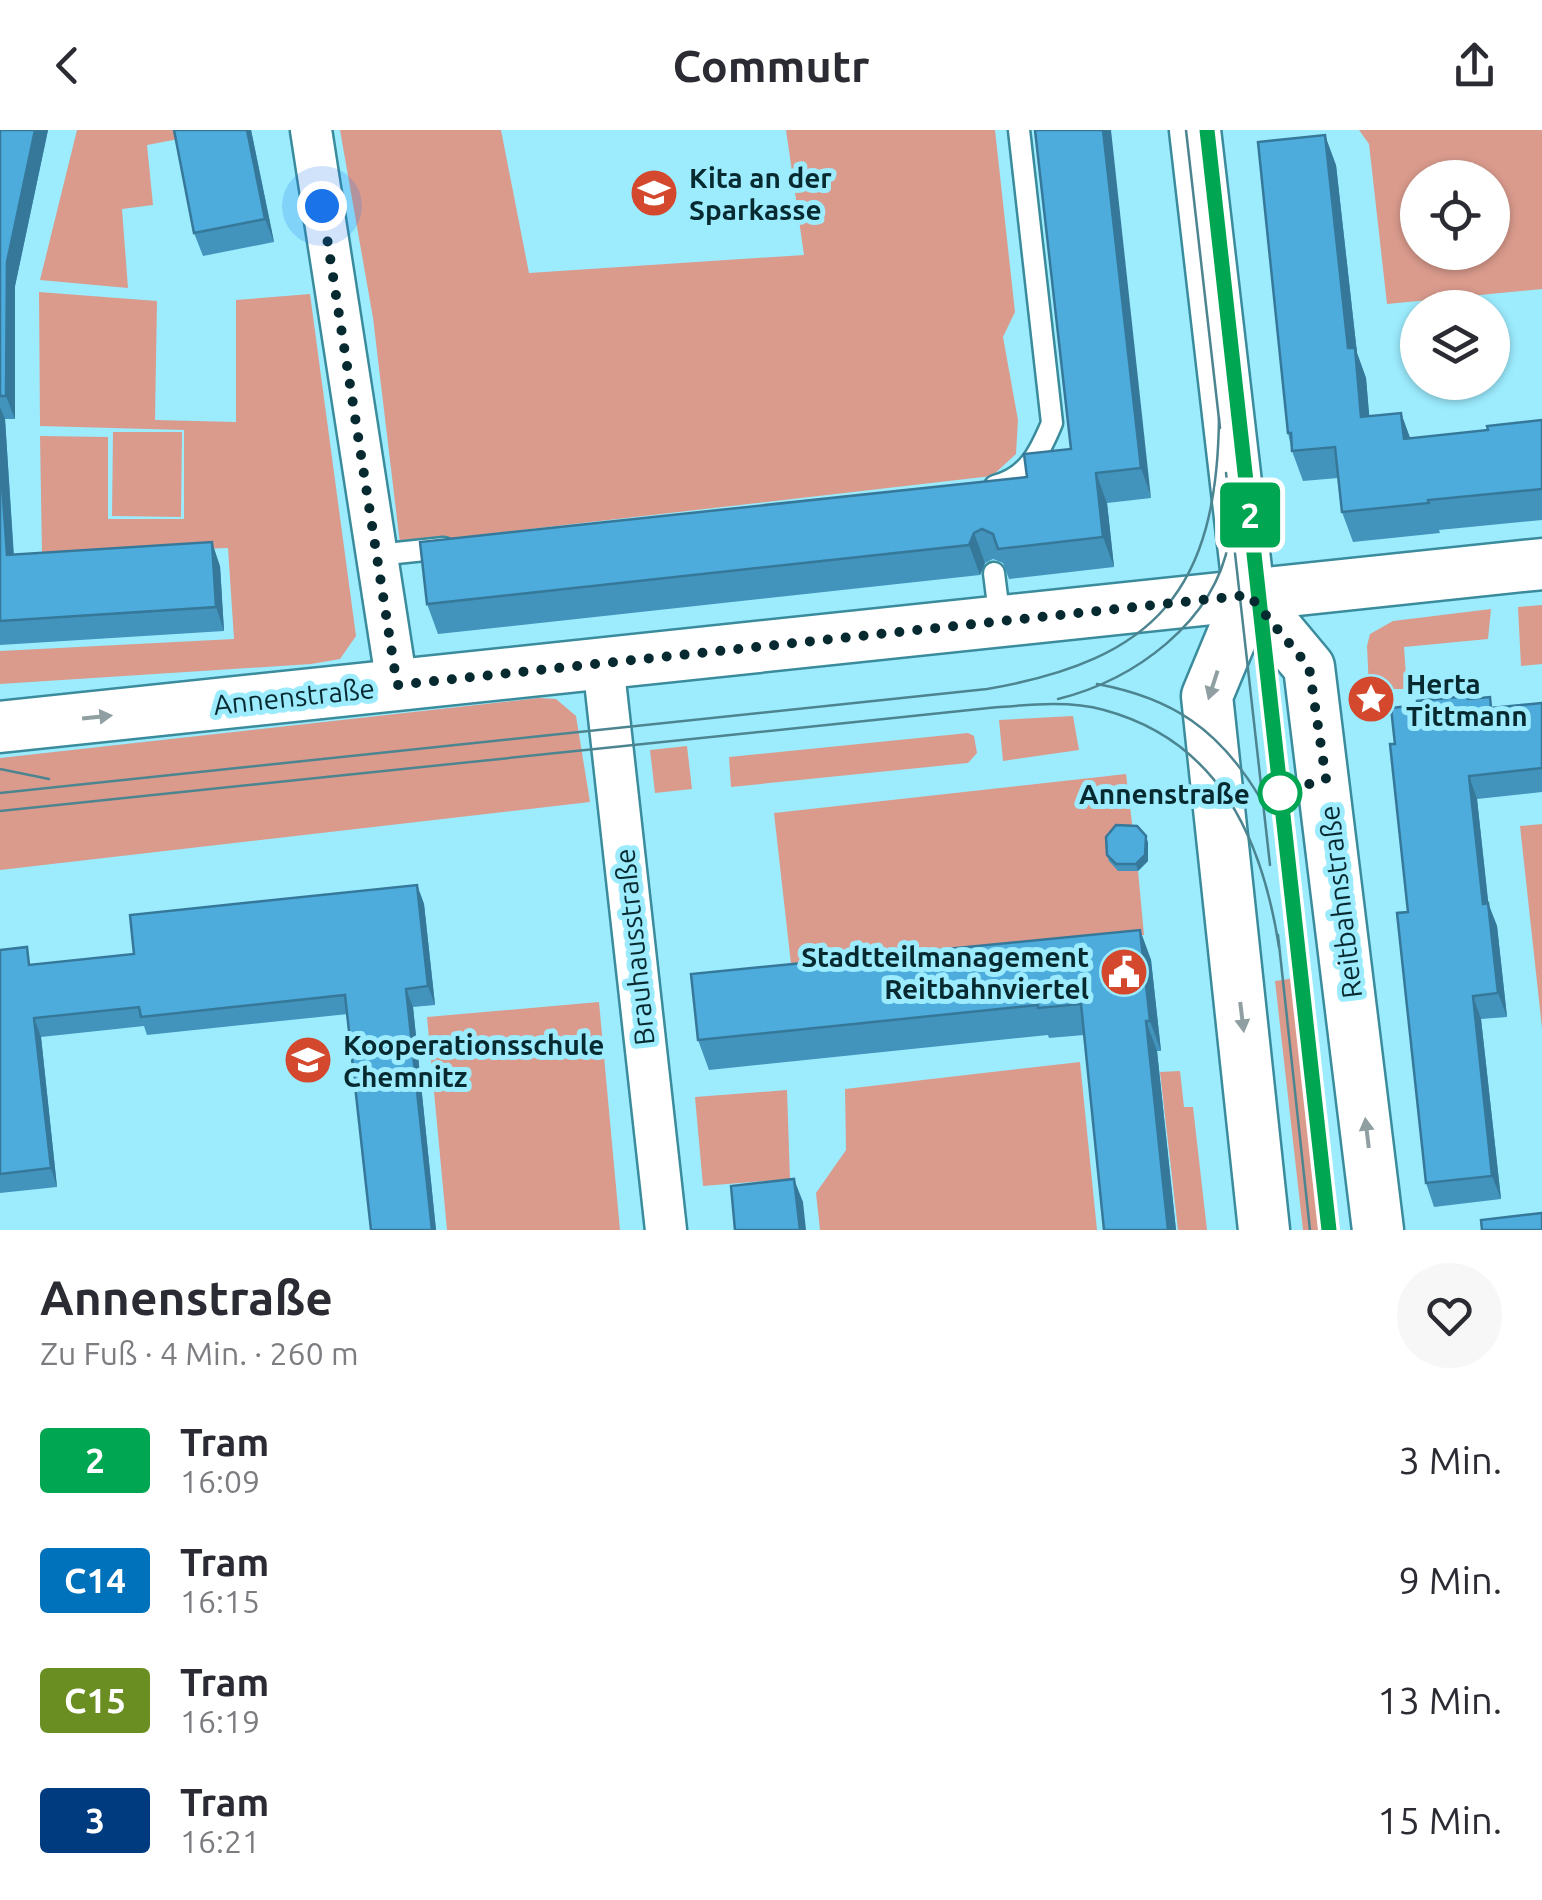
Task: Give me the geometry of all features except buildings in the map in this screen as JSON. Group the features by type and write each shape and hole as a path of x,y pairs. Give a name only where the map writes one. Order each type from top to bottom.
{"street":[{"path":"310,130 397,685"},
{"path":"1195,130 1249,595 1207,696 1264,1230"},
{"name":"Annenstraße","path":"0,727 603,663 997,597 1249,595 1542,564"},
{"name":"Reitbahnstraße","path":"1249,595 1309,667 1326,779 1378,1230"},
{"name":"Brauhausstraße","path":"603,663 666,1230"}],"lane":[{"path":"970,490 1014,481 1038,457 1052,423 1020,130"},
{"path":"376,556 466,545"}],"shaded area":[{"path":"77,130 226,130 147,145 153,205 122,209 128,288 40,280"},
{"path":"340,130 501,130 529,273 804,255 786,130 995,130 1015,312 1003,337 1018,420 1016,454 992,476 400,544 373,318"},
{"path":"1359,130 1542,130 1542,289 1400,290 1400,303 1387,304 1369,144"},
{"path":"39,292 157,301 155,420 236,422 236,300 310,294 356,636 340,659 0,684 0,651 234,639 228,548 42,555 40,436 108,437 108,519 184,519 184,430 40,426"},
{"path":"113,432 182,432 181,517 112,516"},
{"path":"1542,605 1542,664 1521,666 1518,607"},
{"path":"1491,609 1488,639 1404,647 1407,689 1369,689 1370,634 1393,621"},
{"path":"556,699 576,716 590,802 0,870 0,758"},
{"path":"1073,716 1079,750 1003,761 999,720"},
{"path":"968,733 974,736 977,753 968,763 731,787 729,757"},
{"path":"687,746 692,789 655,793 650,750"},
{"path":"1126,774 1133,831 1107,855 1119,871 1138,871 1144,935 792,973 774,813"},
{"path":"1542,824 1542,1028 1520,826"},
{"path":"1308,976 1335,1230 1303,1230 1275,981"},
{"path":"599,1002 620,1230 447,1230 427,1017"},
{"path":"1080,1062 1097,1230 820,1230 816,1193 846,1150 845,1089"},
{"path":"1180,1071 1184,1107 1193,1107 1207,1230 1178,1230 1160,1072"},
{"path":"787,1090 790,1179 703,1186 695,1097"}],"tram line":[{"path":"1186,130 1220,428"},
{"path":"1207,130 1329,1230"},
{"name":"2","path":"1207,130 1329,1230"},
{"path":"0,793 987,689 1046,676 1095,658 1135,636 1166,607 1190,571 1206,528 1215,478 1219,418"},
{"path":"1226,473 1270,865"},
{"path":"1058,699 1115,678 1166,644 1207,598 1229,541"},
{"path":"1097,684 1149,698 1192,720 1228,753 1259,796"},
{"path":"0,811 989,708 1076,705 1104,710 1144,725 1177,745 1205,770 1228,799 1246,832 1261,868 1279,947"},
{"path":"0,769 49,779"},
{"path":"1278,935 1310,1230"}],"place":[{"name":"Kita an der Sparkasse","path":"654,193"},
{"name":"Herta Tittmann","path":"1371,699"},
{"name":"Annenstraße","path":"1280,793"},
{"name":"Stadtteilmanagement Reitbahnviertel","path":"1124,972"},
{"name":"Kooperationsschule Chemnitz","path":"308,1060"}],"route":[{"path":"322,206 397,685 1249,595 1309,667 1314,696 1326,779 1280,793"}]}
